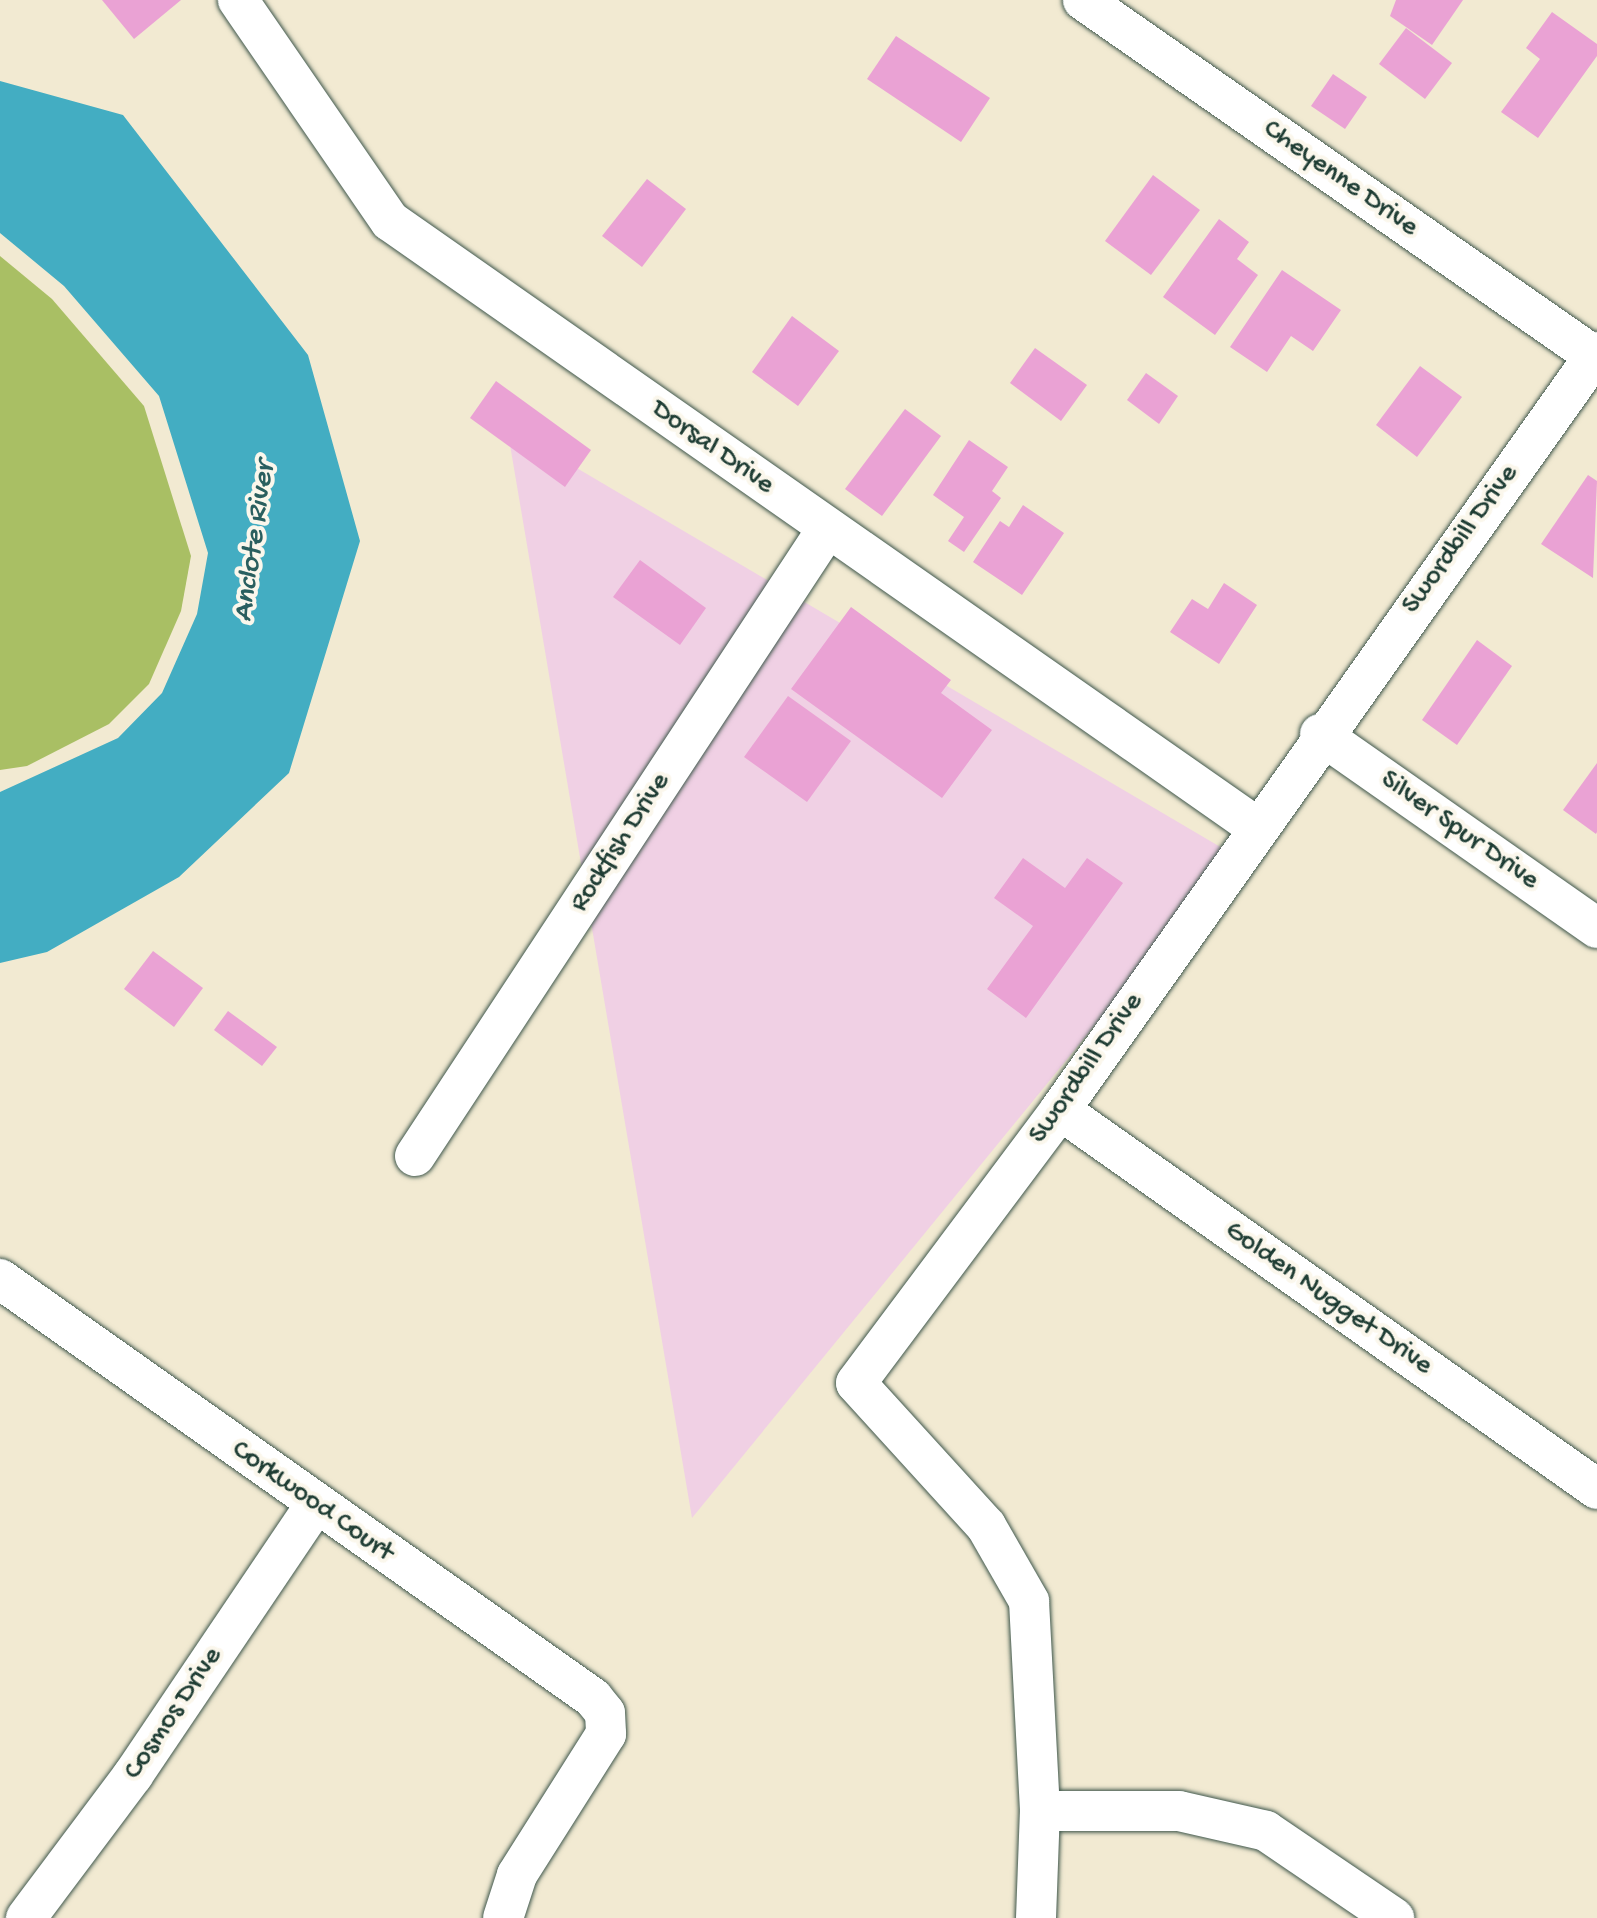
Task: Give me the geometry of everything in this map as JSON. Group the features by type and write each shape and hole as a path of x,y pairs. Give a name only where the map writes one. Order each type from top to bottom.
{"street":[{"name":"Dorsal Drive","path":"238,0 390,221 1255,826"},
{"name":"Cheyenne Drive","path":"1083,0 1596,355"},
{"name":"Swordbill Drive","path":"1040,1811 1029,1601 986,1526 856,1383 1060,1110 1320,734 1596,355"},
{"name":"Rockfish Drive","path":"415,1156 827,529"},
{"name":"Silver Spur Drive","path":"1320,734 1597,928"},
{"name":"Golden Nugget Drive","path":"1060,1110 1597,1489"},
{"name":"Corkwood Court","path":"0,1279 315,1505 593,1698 605,1713 606,1734 517,1875 503,1918"},
{"name":"Cosmos Drive","path":"26,1918 133,1775 315,1505"},
{"path":"1036,1918 1040,1811 1179,1811 1266,1831 1394,1918"}],"shaded area":[{"path":"507,427 1234,855 692,1518"}],"green space":[{"path":"0,256 52,299 144,406 191,556 181,611 149,684 109,724 27,766 0,770"}],"water":[{"name":"Anclote River","path":"0,81 123,115 308,355 360,541 289,773 179,877 47,952 0,963 0,792 118,738 162,693 197,614 208,553 159,396 64,286 0,233"}],"building":[{"path":"102,0 181,0 134,39"},
{"path":"1396,0 1463,0 1432,45 1390,16"},
{"path":"1552,12 1597,44 1597,56 1538,138 1501,112 1540,59 1526,48"},
{"path":"1406,28 1452,63 1425,99 1379,64"},
{"path":"896,36 990,98 961,142 867,79"},
{"path":"1333,74 1367,97 1345,129 1311,106"},
{"path":"1153,175 1200,210 1151,275 1105,241"},
{"path":"647,179 686,209 642,267 602,236"},
{"path":"1219,219 1249,242 1237,259 1258,275 1215,335 1163,297"},
{"path":"1282,270 1341,310 1313,351 1291,336 1267,372 1230,347"},
{"path":"792,316 839,351 798,406 752,372"},
{"path":"1035,348 1087,385 1061,421 1010,383"},
{"path":"1420,366 1462,397 1417,457 1376,425"},
{"path":"1146,373 1178,396 1159,424 1127,400"},
{"path":"496,381 591,450 565,487 470,418"},
{"path":"905,409 941,436 882,516 845,489"},
{"path":"969,440 1008,467 992,491 1001,498 964,552 948,541 964,517 933,495"},
{"path":"1588,475 1597,481 1593,578 1541,544"},
{"path":"1023,505 1064,533 1022,595 973,562 1000,521 1009,527"},
{"path":"640,560 706,608 680,645 613,597"},
{"path":"1224,583 1257,605 1219,664 1170,632 1192,599 1208,609"},
{"path":"851,607 951,680 941,693 992,730 942,798 791,689"},
{"path":"1477,640 1512,666 1457,745 1422,720"},
{"path":"788,696 851,741 807,802 744,757"},
{"path":"1597,763 1597,832 1596,834 1563,810"},
{"path":"1023,858 1065,888 1087,858 1123,883 1026,1018 987,989 1033,926 994,898"},
{"path":"153,951 203,988 174,1027 124,989"},
{"path":"228,1011 277,1047 262,1066 214,1030"}]}
